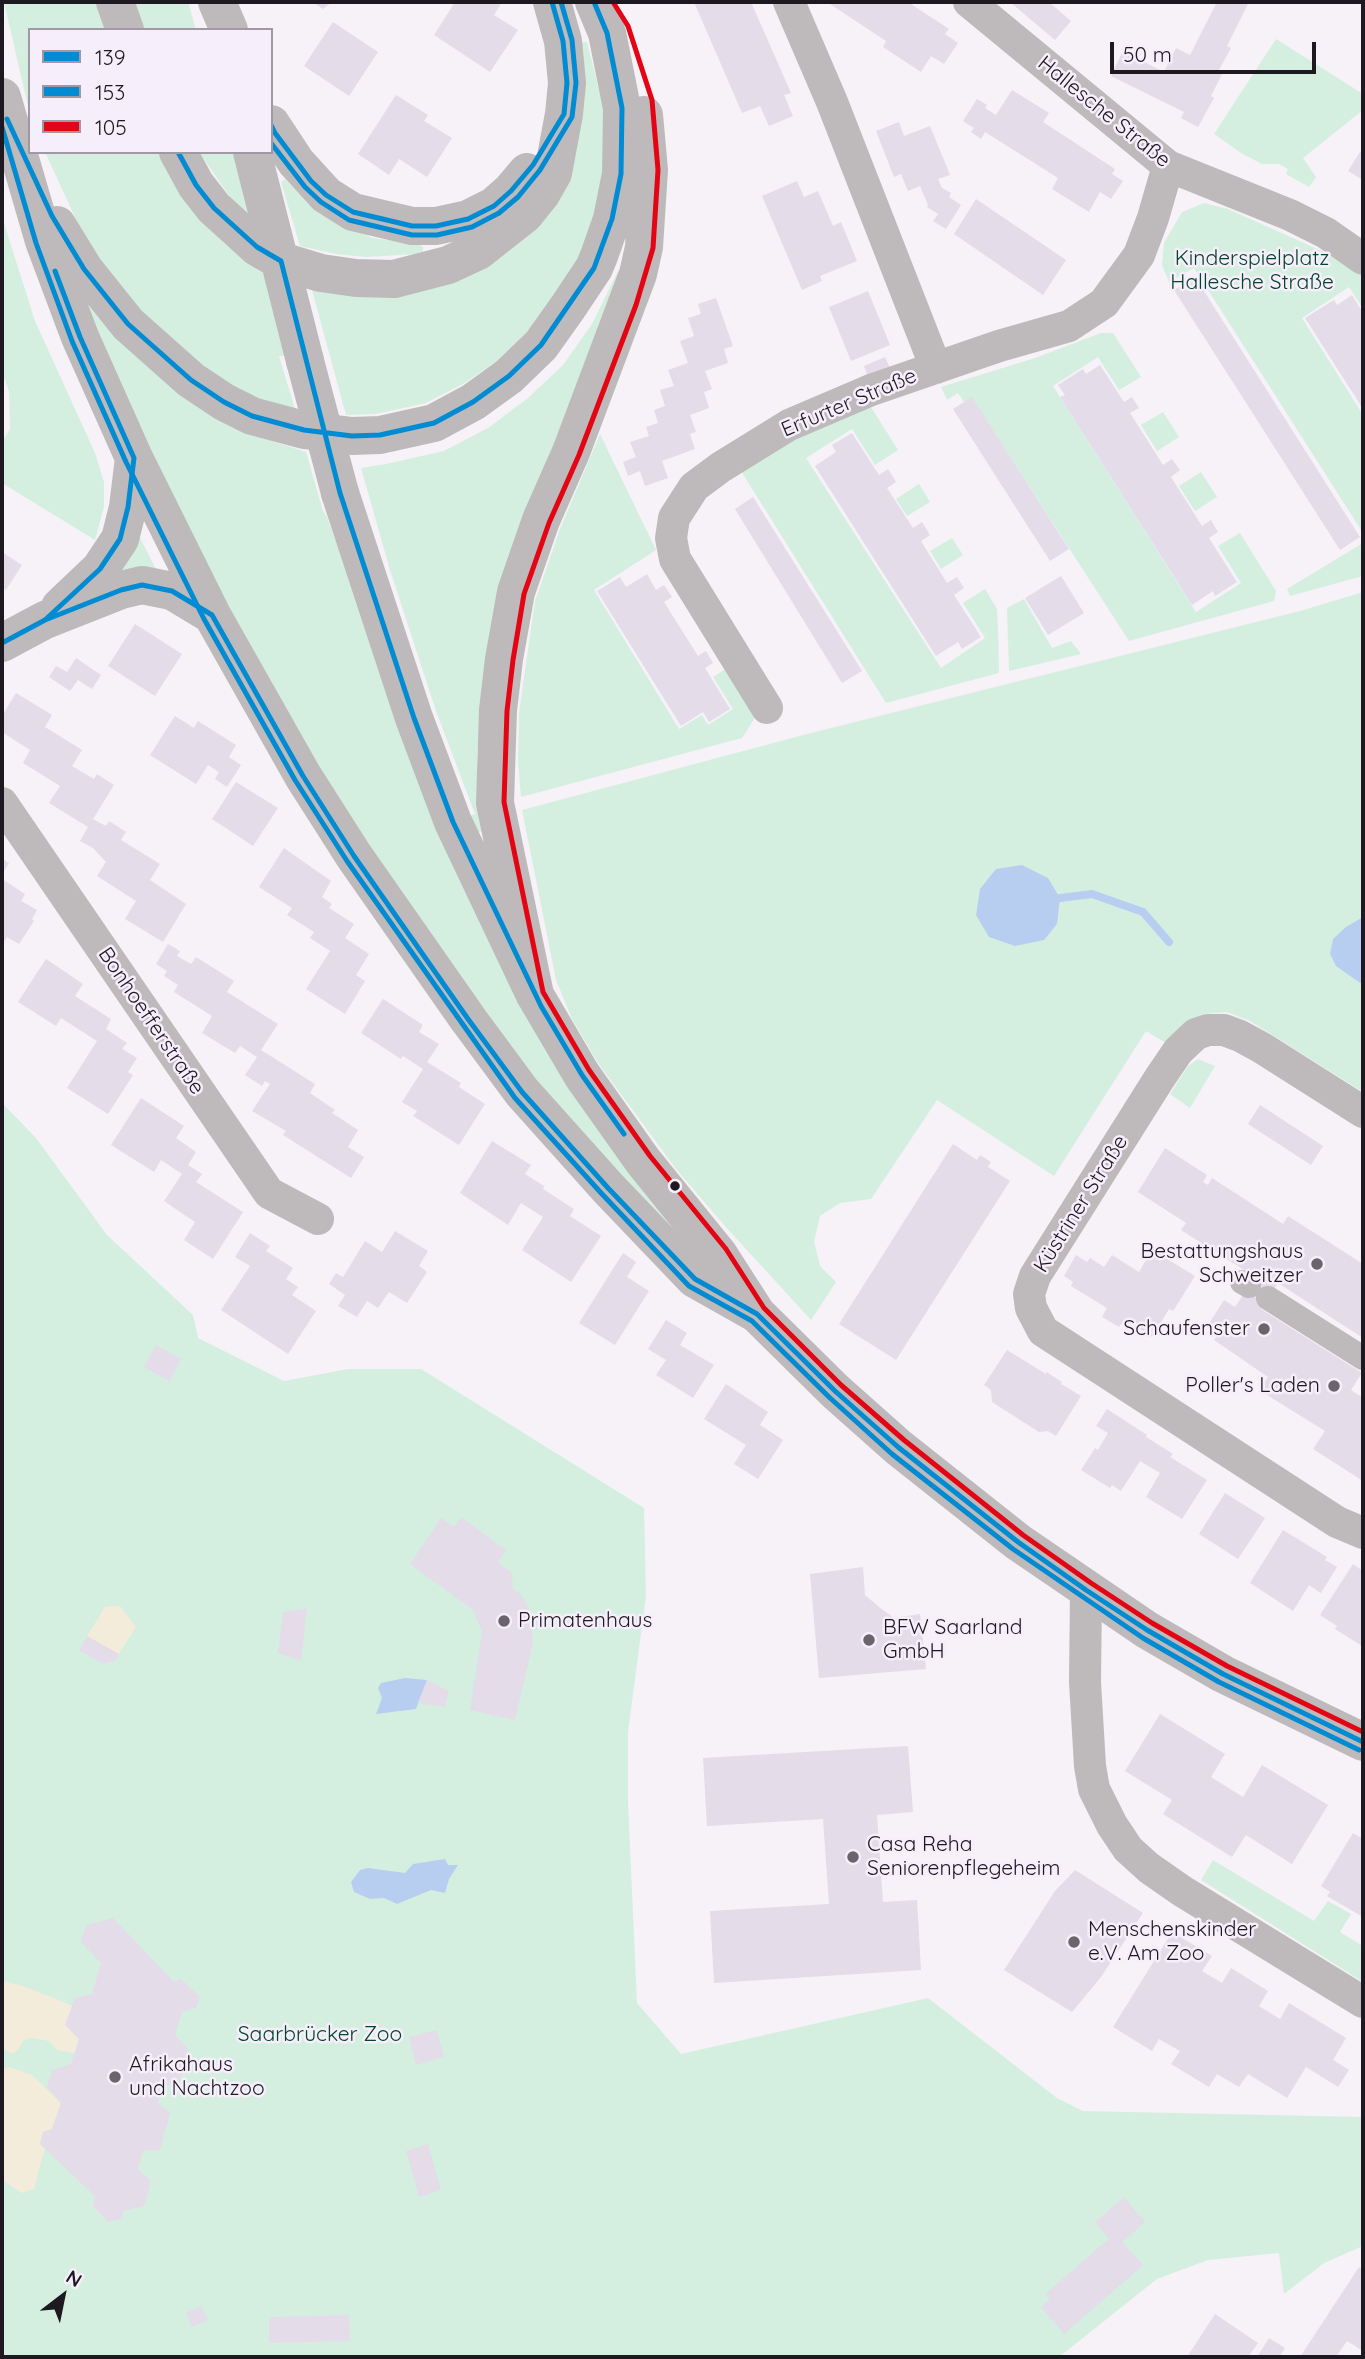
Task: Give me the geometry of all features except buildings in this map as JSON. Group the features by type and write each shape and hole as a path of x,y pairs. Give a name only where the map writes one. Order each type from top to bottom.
{"street":[{"path":"115,2 124,28"},
{"path":"210,2 217,28"},
{"path":"217,2 228,28"},
{"path":"179,154 196,185 214,208 257,247 281,261 321,273 356,278 394,279 448,265 478,251 525,214 553,173 567,82 563,41 552,2"},
{"path":"4,108 52,216 84,270 128,324 182,372 224,402 252,416 304,430 352,436 380,435 434,423 473,402 509,376 541,345 594,268 612,219 621,174 622,121 622,108 607,33 594,2"},
{"path":"536,996 495,803 498,710 503,659 516,592 541,520 628,302 644,247 649,170 643,102 620,30 603,2"},
{"name":"Erfurter Straße","path":"789,2 832,102 936,368"},
{"name":"Hallesche Straße","path":"969,2 1168,166 1290,215 1326,233 1363,259"},
{"path":"4,108 44,241 80,337 134,458 212,615 303,776 354,856 508,1073 608,1188 695,1279 757,1314"},
{"path":"273,128 311,181 326,195 353,212 412,226 436,226 468,219 494,205 511,191 533,165 564,114"},
{"path":"253,154 340,493 414,718 453,822 536,996 582,1075 643,1161 719,1255 757,1314 835,1391 898,1447 1017,1542 1147,1630 1223,1674 1363,1742"},
{"name":"Erfurter Straße","path":"767,708 675,559 671,538 674,518 694,487 789,425 871,390 999,346 1069,326 1104,303 1139,255 1168,166"},
{"path":"45,620 100,569 120,538 128,507 134,458"},
{"path":"2,643 45,620 121,590 142,585 172,590 212,615"},
{"name":"Bonhoefferstraße","path":"2,803 269,1193 318,1219"},
{"name":"Küstriner Straße","path":"1363,1112 1240,1036 1224,1030 1208,1030 1196,1034 1178,1051 1159,1079 1035,1276 1029,1294 1031,1308 1043,1331 1337,1522 1363,1533"},
{"path":"1253,1289 1363,1358"},
{"path":"1086,1590 1085,1682 1090,1766 1094,1789 1117,1833 1128,1849 1149,1868 1363,2002"}],"green space":[{"path":"4,2 97,2 106,28 28,28 28,106"},
{"path":"133,2 188,2 195,28 143,28"},
{"path":"1276,39 1363,94 1363,110 1303,158 1316,177 1309,187 1286,174 1288,169 1279,164 1262,164 1214,134"},
{"path":"587,42 603,106 606,169 600,214 578,262 527,332 497,361 463,384 426,403 376,414 346,415 310,283 535,224 578,43"},
{"path":"46,154 161,154 224,243 264,274 285,356 279,356 295,409 257,398 232,387 164,336 96,263"},
{"path":"200,154 234,154 255,221 232,200"},
{"path":"285,179 311,205 343,225 373,238 419,244 423,251 417,254 366,257 300,246 281,182"},
{"name":"Kinderspielplatz Hallesche Straße","path":"1204,203 1228,209 1333,256 1363,277 1363,309 1349,287 1302,318 1363,415 1363,533 1194,268 1169,282 1162,265 1164,243 1182,212"},
{"path":"2,217 35,321 95,453 104,482 104,507 95,540 2,483 2,442 10,429 9,391 2,372"},
{"path":"618,271 622,272 480,707 477,759 483,831 475,833 469,816 475,814 436,711 390,570 361,468 444,451 488,428 528,398 563,365 592,324"},
{"path":"71,276 247,433 306,452 323,511 351,582 398,723 703,1271 505,1047 317,769 187,534"},
{"path":"1101,333 1113,333 1141,377 1119,390 1098,357 1053,386 1196,612 1241,583 1218,546 1240,533 1276,591 1274,601 1129,641 972,398 964,402 958,393 947,400 941,387 1035,358"},
{"path":"871,407 898,450 875,465 852,429 806,458 941,668 985,638 963,603 985,589 997,609 998,628 999,673 886,703 741,471 794,438"},
{"path":"1163,412 1179,437 1157,451 1141,425"},
{"path":"600,434 656,550 594,590 679,729 702,715 708,725 733,709 713,677 732,665 760,710 742,738 521,797 518,762 519,713 535,601 560,529"},
{"path":"1201,472 1217,497 1195,511 1179,486"},
{"path":"919,484 930,502 907,516 896,499"},
{"path":"135,528 158,573 110,585"},
{"path":"952,538 963,555 941,569 930,551"},
{"path":"1363,543 1363,576 1290,596 1287,589"},
{"path":"1363,592 1363,1092 1250,1021 1227,1012 1205,1014 1188,1021 1164,1042 1146,1031 1054,1176 937,1100 871,1199 840,1203 820,1216 814,1242 820,1266 836,1282 811,1320 676,1169 598,1063 572,1019 556,980 522,810 807,734 1300,611"},
{"path":"1024,599 1052,648 1071,641 1081,654 1009,671 1007,608"},
{"path":"1198,1059 1215,1066 1190,1108 1170,1094 1188,1066"},
{"name":"Saarbrücker Zoo","path":"2,1103 36,1138 107,1235 193,1315 198,1338 284,1381 348,1369 421,1369 644,1508 646,1596 628,1732 628,1802 637,2003 681,2054 928,1998 1057,2098 1083,2111 1363,2117 1363,2246 1324,2263 1284,2294 1279,2253 1208,2260 1157,2279 1059,2357 2,2357"},
{"path":"1213,1860 1314,1921 1328,1901 1351,1914 1340,1932 1363,1946 1363,1982 1201,1880"}],"sand":[{"path":"120,1606 136,1627 119,1654 87,1636 105,1607"},
{"path":"2,1981 23,1986 73,2006 79,2039 75,2053 57,2050 49,2041 32,2038 24,2040 12,2054 2,2048"},
{"path":"9,2067 32,2075 61,2103 52,2129 43,2132 40,2144 45,2148 34,2189 22,2193 2,2180 2,2069"}],"water":[{"path":"1022,865 1048,878 1060,898 1057,924 1044,940 1015,946 989,937 976,915 980,889 996,869"},
{"path":"1363,917 1363,985 1336,966 1330,954 1333,939"},
{"path":"405,1678 427,1680 416,1709 376,1714 382,1698 378,1688 381,1683"},
{"path":"445,1859 448,1865 458,1865 449,1879 445,1893 431,1890 397,1904 384,1898 370,1899 354,1892 351,1882 360,1870 368,1868 405,1873 413,1864"}],"waterway":[{"path":"1060,898 1092,894 1143,912 1169,942"}],"transit line":[{"name":"139","path":"273,129 311,181 326,195 353,212 412,226 436,226 468,219 494,206 511,191 533,165 564,114 567,83 563,41 552,2"},
{"name":"153","path":"273,146 305,187 321,202 349,220 412,235 437,235 472,227 499,213 518,197 540,170 572,117 576,83 572,40 561,2"},
{"name":"139","path":"7,119 52,216 84,269 128,324 191,380 224,402 252,416 304,430 352,436 380,435 434,423 473,402 509,376 541,345 594,268 612,219 621,174 622,108 607,33 594,2"},
{"name":"105","path":"613,2 628,26 652,100 658,170 653,248 636,305 579,455 549,523 524,594 513,660 507,711 504,802 543,992 589,1070 650,1156 726,1249 764,1308 841,1385 904,1440 1023,1535 1091,1583 1152,1623 1227,1666 1363,1732"},
{"name":"153","path":"2,127 36,243 72,341 126,462 204,619 295,780 347,861 515,1098 689,1286 752,1321 892,1454 1013,1549 1143,1638 1219,1682 1359,1750"},
{"name":"139","path":"179,154 196,185 214,208 257,247 281,261 340,493 414,718 453,822 541,1006 582,1075 624,1134"},
{"name":"139","path":"45,620 100,569 120,539 128,507 134,458 80,337 55,271"},
{"name":"139","path":"2,643 45,620 121,590 142,585 172,591 212,615 303,776 354,856 468,1019 522,1092 695,1279 757,1314 835,1391 898,1447 1018,1542 1086,1590 1147,1630 1223,1674 1363,1742"}],"place":[{"name":"Bestattungshaus Schweitzer","path":"1317,1264"},
{"name":"Schaufenster","path":"1264,1329"},
{"name":"Poller's Laden","path":"1334,1386"},
{"name":"Primatenhaus","path":"504,1621"},
{"name":"BFW Saarland GmbH","path":"869,1640"},
{"name":"Casa Reha Seniorenpflegeheim","path":"853,1857"},
{"name":"Menschenskinder e.V. Am Zoo","path":"1074,1942"},
{"name":"Afrikahaus und Nachtzoo","path":"115,2077"}]}
